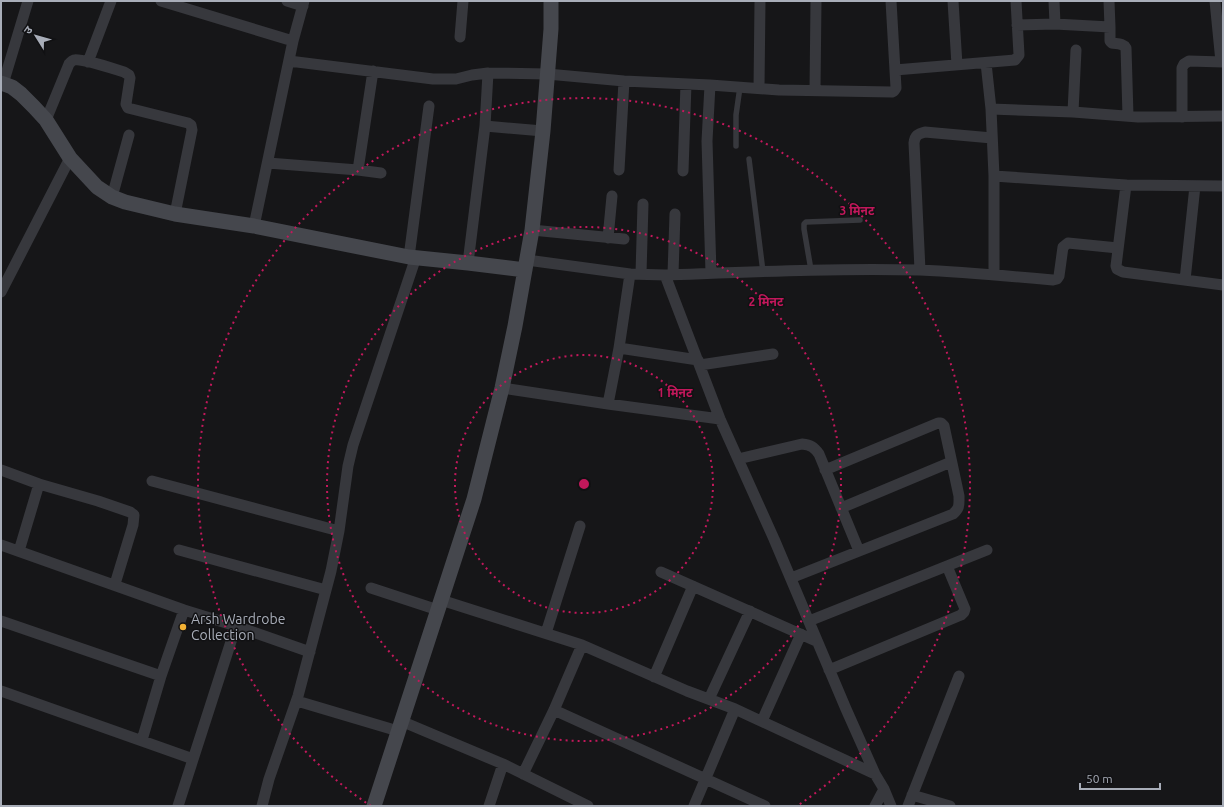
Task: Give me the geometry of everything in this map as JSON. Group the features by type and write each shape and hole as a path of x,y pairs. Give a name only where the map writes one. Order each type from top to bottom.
{"street":[{"path":"28,1 2,84 12,87 21,94 46,120 70,158 97,187 112,197 137,205 175,214 254,226 412,257 635,274 669,275 811,270 920,270 994,274 1054,280 1059,276 1063,247 1068,243 1118,248"},
{"path":"88,62 111,1"},
{"path":"163,1 293,41"},
{"path":"254,226 293,41 303,3 288,1"},
{"path":"460,37 462,1"},
{"path":"374,806 474,499 502,388 515,326 532,230 543,131 551,28 551,1"},
{"path":"759,88 760,1"},
{"path":"815,90 816,1"},
{"path":"289,61 433,79 456,79 488,73 547,74 624,81 779,90 892,92 896,88 890,1"},
{"path":"953,1 957,65"},
{"path":"895,70 1015,60 1019,55 1016,1"},
{"path":"1054,1 1055,24"},
{"path":"1109,1 1110,41 1112,43 1122,44 1126,48 1128,116"},
{"path":"1182,117 1182,68 1184,64 1189,61 1222,62 1215,1"},
{"path":"1017,25 1055,24 1110,27"},
{"path":"1073,112 1076,50"},
{"path":"46,120 70,62 75,60 88,62 124,72 129,75 130,78 126,104 128,108 188,122 191,125 192,130 175,214"},
{"path":"986,63 991,109 994,176 994,274"},
{"path":"358,170 373,71"},
{"path":"468,262 485,126 488,73"},
{"path":"619,170 624,81"},
{"path":"683,171 686,84"},
{"path":"710,85 707,141 711,273"},
{"path":"262,806 269,778 297,701 331,571 339,531 348,466 353,445 412,257 429,106"},
{"path":"991,109 1128,116 1223,116"},
{"path":"485,126 543,131"},
{"path":"920,270 914,143 915,137 918,134 925,132 992,138"},
{"path":"112,197 129,135"},
{"path":"1,292 4,278 70,158"},
{"path":"268,163 381,173"},
{"path":"994,176 1126,185 1223,186"},
{"path":"1126,185 1116,266 1117,269 1120,271 1223,285"},
{"path":"1186,280 1195,186"},
{"path":"608,238 612,196"},
{"path":"608,404 635,274 643,204"},
{"path":"675,214 669,275 699,363 720,419 791,578 829,670 875,774 884,789 891,806"},
{"path":"532,230 624,239"},
{"path":"619,348 699,363 773,354"},
{"path":"502,388 720,419"},
{"path":"791,578 953,514 959,505 959,496 952,462 944,426 941,423 825,470"},
{"path":"738,459 802,444 810,445 814,448 825,470 859,551"},
{"path":"841,508 952,462"},
{"path":"1,470 39,484 98,501 130,512 134,515 134,525 115,584"},
{"path":"152,481 339,531"},
{"path":"20,551 39,484"},
{"path":"546,633 580,526"},
{"path":"1,545 115,584 184,610 236,626 310,652"},
{"path":"179,550 326,590"},
{"path":"809,621 987,550"},
{"path":"829,670 961,615 965,609 947,566"},
{"path":"661,572 816,640"},
{"path":"654,676 693,586"},
{"path":"371,588 546,633 582,645 687,691 735,708 875,774"},
{"path":"142,740 161,676 184,610"},
{"path":"709,699 750,611"},
{"path":"1,621 161,676"},
{"path":"178,806 236,626"},
{"path":"762,721 801,634"},
{"path":"524,774 582,645"},
{"path":"950,806 910,801 959,676"},
{"path":"1,691 194,759"},
{"path":"297,701 399,726 502,764 588,806"},
{"path":"694,806 735,708"},
{"path":"554,710 765,806"},
{"path":"488,806 502,764"},
{"path":"875,806 884,789"}],"lane":[{"path":"736,146 736,115 740,87"},
{"path":"749,159 763,272"},
{"path":"811,270 804,224 806,222 860,220"}],"place":[{"name":"Arsh Wardrobe Collection","path":"183,627"}]}
